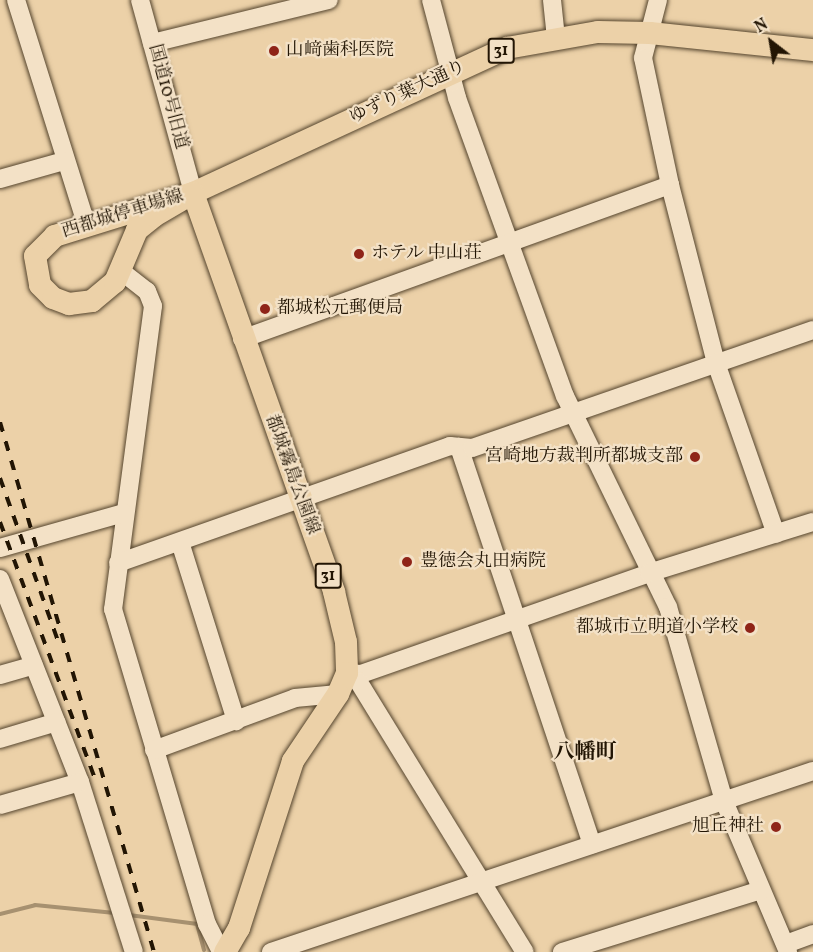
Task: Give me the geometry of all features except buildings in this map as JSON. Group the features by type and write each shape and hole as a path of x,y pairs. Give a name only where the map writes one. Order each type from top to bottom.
{"main road":[{"name":"ゆずり葉大通り","path":"193,193 507,48 556,37 598,32 650,33 813,50"},
{"name":"西都城停車場線","path":"193,193 154,216 137,230 115,282 92,301 69,304 53,298 40,285 35,263 41,246 55,236 193,193"},
{"name":"都城霧島公園線","path":"193,193 242,339 334,592 346,642 347,673 338,694 293,761 238,928 223,952"}],"street":[{"path":"16,0 64,160 87,226"},
{"name":"国道10号旧道","path":"140,0 193,193"},
{"path":"152,42 329,0"},
{"path":"431,0 449,73 572,413 649,573 668,607 724,801 787,948 813,934"},
{"path":"552,0 556,37"},
{"path":"658,0 643,58 670,185 716,363 776,534"},
{"path":"0,179 64,160"},
{"path":"242,339 670,185"},
{"path":"121,271 147,291 153,306 113,609 207,924 223,952"},
{"path":"118,563 299,497 450,446 471,448 813,330"},
{"path":"459,447 592,844"},
{"path":"0,548 124,513"},
{"path":"347,673 361,674 649,573 813,522"},
{"path":"180,542 236,721"},
{"path":"0,579 5,611 34,665 80,782 134,952"},
{"path":"0,675 34,665"},
{"path":"347,673 358,681 525,952"},
{"path":"154,750 296,698 338,694"},
{"path":"0,739 57,722"},
{"path":"272,952 813,771"},
{"path":"0,805 80,782"},
{"path":"562,952 761,890"}],"waterway":[{"path":"0,914 35,905 115,913"},
{"path":"129,915 197,924 204,950"}],"railway":[{"path":"0,422 154,952"},
{"path":"0,478 59,644"},
{"path":"0,522 96,782"}],"place":[{"name":"山﨑歯科医院","path":"274,51"},
{"name":"ホテル 中山荘","path":"359,254"},
{"name":"都城松元郵便局","path":"265,309"},
{"name":"宮崎地方裁判所都城支部","path":"695,457"},
{"name":"豊徳会丸田病院","path":"407,562"},
{"name":"都城市立明道小学校","path":"750,628"},
{"name":"旭丘神社","path":"776,827"}],"district":[{"name":"八幡町","path":"585,753"}]}
